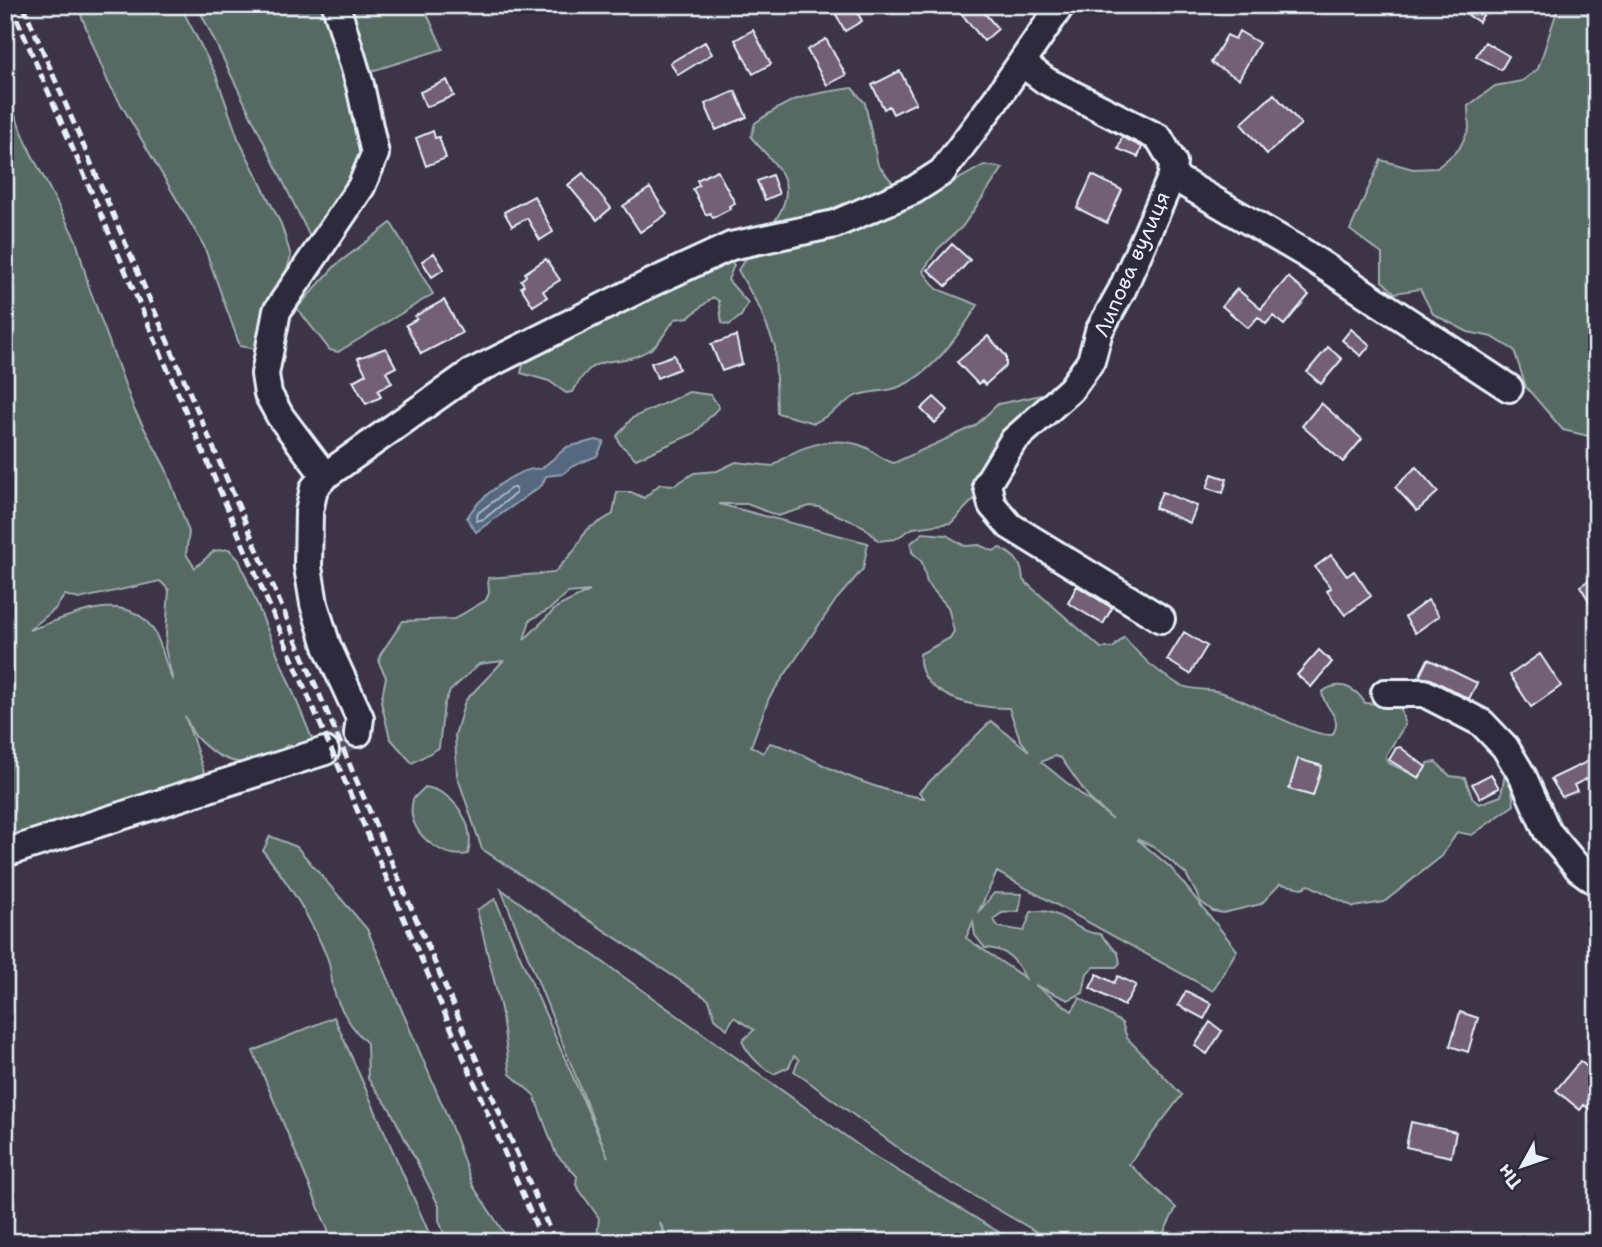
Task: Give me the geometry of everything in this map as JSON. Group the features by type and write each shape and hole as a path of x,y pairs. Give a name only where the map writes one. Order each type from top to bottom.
{"street":[{"path":"326,476 280,416 268,394 265,374 277,311 362,187 375,154 360,85 336,5"},
{"path":"358,733 360,718 327,646 314,604 308,567 309,512 314,488 326,476 469,374 651,283 732,246 835,224 914,190 942,172 1061,5"},
{"path":"1022,63 1046,81 1159,138 1173,162 1172,176"},
{"name":"Липова вулиця","path":"1161,619 1010,526 992,505 986,484 1013,441 1071,389 1091,360 1099,331 1122,290 1172,176 1304,253 1508,388"},
{"path":"1385,693 1424,692 1482,723 1505,747 1523,777 1547,831 1578,869 1597,882"},
{"path":"5,853 325,751"}],"green space":[{"path":"77,5 180,5 216,75 238,138 281,224 291,256 263,350 240,346 204,246 108,82"},
{"path":"197,5 423,5 443,49 349,78 368,150 312,241"},
{"path":"1559,5 1597,5 1597,438 1563,430 1526,387 1514,350 1492,337 1468,332 1433,314 1420,289 1395,293 1382,281 1382,254 1350,230 1381,160 1413,169 1437,168 1459,149 1469,129 1468,106 1495,86 1522,81 1538,69"},
{"path":"852,88 865,103 878,165 895,185 932,194 984,165 1003,168 962,227 938,249 923,271 937,289 978,305 953,341 932,364 909,382 891,390 859,395 814,423 777,413 775,347 760,309 738,270 774,223 785,197 785,184 780,171 751,137 755,123 791,101"},
{"path":"5,91 31,153 76,240 89,287 134,409 166,469 189,532 186,554 195,568 214,551 229,549 239,560 315,746 300,752 287,745 264,760 240,763 228,760 205,746 194,734 185,716 206,778 5,841","holes":["160,581 169,590 165,648 173,681 154,631 142,618 128,610 96,609 29,630 55,609 65,595 79,599"]},
{"path":"391,223 433,294 338,352 330,350 297,308 336,265"},
{"path":"728,261 734,265 728,280 748,303 741,316 729,325 722,323 719,301 713,297 689,317 675,319 651,349 638,356 598,364 590,369 573,392 566,393 549,381 521,373 524,361 549,344 579,335 615,308"},
{"path":"689,392 711,395 719,407 695,433 636,459 620,444 617,436 632,418"},
{"path":"1046,394 1010,429 979,484 976,497 951,523 913,528 895,539 879,541 863,526 819,507 810,506 778,516 747,504 719,504 868,543 863,569 836,600 769,698 751,746 763,753 770,743 779,745 868,784 924,798 919,792 991,721 1029,751 1020,739 1009,708 981,706 951,698 928,681 921,669 920,654 950,638 954,631 948,607 927,583 922,562 912,552 911,543 923,533 946,535 965,546 979,545 993,551 1000,548 1014,557 1019,564 1023,580 1101,648 1113,648 1124,637 1149,663 1182,686 1220,692 1308,730 1332,735 1335,718 1322,692 1335,686 1346,687 1357,693 1365,703 1400,705 1405,725 1386,755 1387,762 1419,778 1428,763 1436,762 1450,776 1465,778 1473,799 1479,804 1501,796 1505,773 1511,784 1514,805 1472,835 1457,832 1442,856 1384,902 1354,907 1309,885 1302,888 1280,884 1261,904 1223,913 1213,911 1201,902 1186,874 1153,846 1137,839 1171,868 1237,950 1213,991 997,872 978,913 994,893 1022,894 1019,911 1002,913 993,919 999,927 1024,931 1031,912 1050,912 1082,929 1100,934 1118,953 1120,963 1116,967 1094,967 1087,973 1083,993 1068,1000 1035,985 1072,1011 1080,998 1122,1023 1127,1038 1182,1095 1129,1164 1176,1208 1159,1242 1054,1242 924,1167 794,1071 799,1060 794,1056 789,1067 774,1074 769,1071 755,1060 742,1041 754,1030 734,1017 727,1029 715,1018 709,1000 482,849 457,775 455,735 465,701 503,661 479,664 450,691 444,704 439,748 412,763 390,738 381,702 386,677 379,663 380,655 403,621 454,619 486,600 489,593 488,578 554,573 574,551 586,530 613,514 617,492 631,492 644,498 660,484 675,485 694,473 717,471 736,462 773,466 804,448 829,442 853,443 894,463 975,426 998,404","holes":["590,591 557,607 524,640 530,620 550,609 568,593","1054,756 1061,758 1090,799 1112,819 1041,762","973,922 975,935 985,948 999,950 1010,956 1025,978 966,938"]},
{"path":"425,787 446,796 461,812 469,832 468,854 459,855 441,850 433,846 420,832 412,816 412,805 413,799"},
{"path":"270,836 297,847 367,929 448,1118 473,1186 510,1242 447,1242 439,1220 439,1206 390,1109 368,1079 367,1043 351,1025 338,1003 321,943 299,902 263,851"},
{"path":"501,889 872,1155 1015,1242 670,1242 660,1223 666,1242 604,1242 597,1237 599,1218 576,1185 577,1176 556,1154 534,1095 510,1074 501,1009 477,910 495,899 608,1157"},
{"path":"334,1017 433,1242 333,1242 253,1051"}],"water":[{"path":"596,440 604,442 597,456 571,467 563,474 546,476 542,485 476,532 467,518 489,493 510,478 532,469 541,469 567,447"}],"building":[{"path":"831,5 853,5 862,21 845,31"},
{"path":"954,5 978,5 998,29 984,41"},
{"path":"1452,5 1489,5 1479,22"},
{"path":"753,30 771,64 753,74 735,40"},
{"path":"1239,31 1259,43 1239,79 1211,63 1227,35 1235,39"},
{"path":"826,39 846,75 827,85 807,50"},
{"path":"705,42 712,54 678,75 670,63"},
{"path":"1485,42 1509,56 1501,70 1476,56"},
{"path":"900,71 916,103 893,114 889,106 884,109 872,85"},
{"path":"447,80 454,96 426,107 420,92"},
{"path":"735,91 747,117 716,130 705,104"},
{"path":"1274,94 1301,124 1267,154 1241,124"},
{"path":"433,131 435,138 439,137 446,158 426,166 416,138"},
{"path":"1122,137 1142,147 1138,157 1118,149"},
{"path":"717,170 735,203 729,206 730,209 713,218 710,213 706,215 693,189 699,185 697,180"},
{"path":"583,173 611,208 597,220 568,185"},
{"path":"772,175 779,194 765,200 757,181"},
{"path":"1092,175 1122,190 1107,223 1077,208"},
{"path":"650,188 667,214 640,232 623,206"},
{"path":"534,196 553,232 540,240 527,218 512,226 504,212"},
{"path":"952,244 970,260 946,286 928,270"},
{"path":"434,253 444,269 432,277 422,261"},
{"path":"546,259 560,280 543,291 547,297 533,306 521,287 524,285 521,280 526,276 525,273"},
{"path":"1288,277 1309,295 1284,325 1273,316 1266,324 1258,317 1248,328 1222,306 1237,289 1261,309"},
{"path":"444,300 462,333 421,354 406,325 417,319 415,316"},
{"path":"1351,329 1370,345 1361,356 1342,340"},
{"path":"736,336 742,364 722,371 711,344"},
{"path":"988,336 1006,356 1006,366 985,385 982,381 978,384 957,362"},
{"path":"1328,347 1342,359 1321,384 1307,372"},
{"path":"386,348 396,367 386,372 392,383 378,390 381,397 366,404 353,381 366,374 358,358"},
{"path":"674,355 679,369 657,378 651,363"},
{"path":"934,397 948,410 935,423 921,409"},
{"path":"1321,403 1362,439 1343,462 1302,426"},
{"path":"1416,467 1438,492 1417,511 1395,487"},
{"path":"1212,474 1227,479 1223,493 1207,488"},
{"path":"1162,492 1197,506 1190,523 1155,508"},
{"path":"1331,555 1347,576 1354,571 1371,596 1345,615 1327,591 1331,588 1315,567"},
{"path":"1597,575 1597,614 1580,586"},
{"path":"1077,586 1112,608 1103,624 1068,603"},
{"path":"1428,600 1439,616 1415,633 1405,617"},
{"path":"1184,632 1207,646 1190,674 1167,660"},
{"path":"1319,650 1332,662 1311,687 1297,675"},
{"path":"1540,654 1561,686 1531,707 1510,675"},
{"path":"1428,659 1477,683 1469,699 1431,679 1419,677"},
{"path":"1400,747 1426,767 1419,778 1389,760 1396,748"},
{"path":"1597,757 1597,774 1574,785 1577,791 1562,797 1551,779"},
{"path":"1298,759 1322,766 1313,796 1289,789"},
{"path":"1491,774 1499,788 1480,798 1472,784"},
{"path":"1097,974 1114,983 1118,976 1136,985 1124,1006 1090,988"},
{"path":"1186,991 1212,1004 1204,1019 1178,1005"},
{"path":"1460,1012 1478,1018 1468,1052 1450,1046"},
{"path":"1210,1022 1222,1031 1207,1054 1195,1046"},
{"path":"1580,1061 1597,1075 1597,1115 1584,1105 1580,1110 1556,1090"},
{"path":"1411,1122 1456,1132 1451,1157 1406,1147"}],"tunnel":[{"path":"325,751 358,733"}],"railway":[{"path":"11,5 543,1242"},
{"path":"23,5 555,1242"}]}
